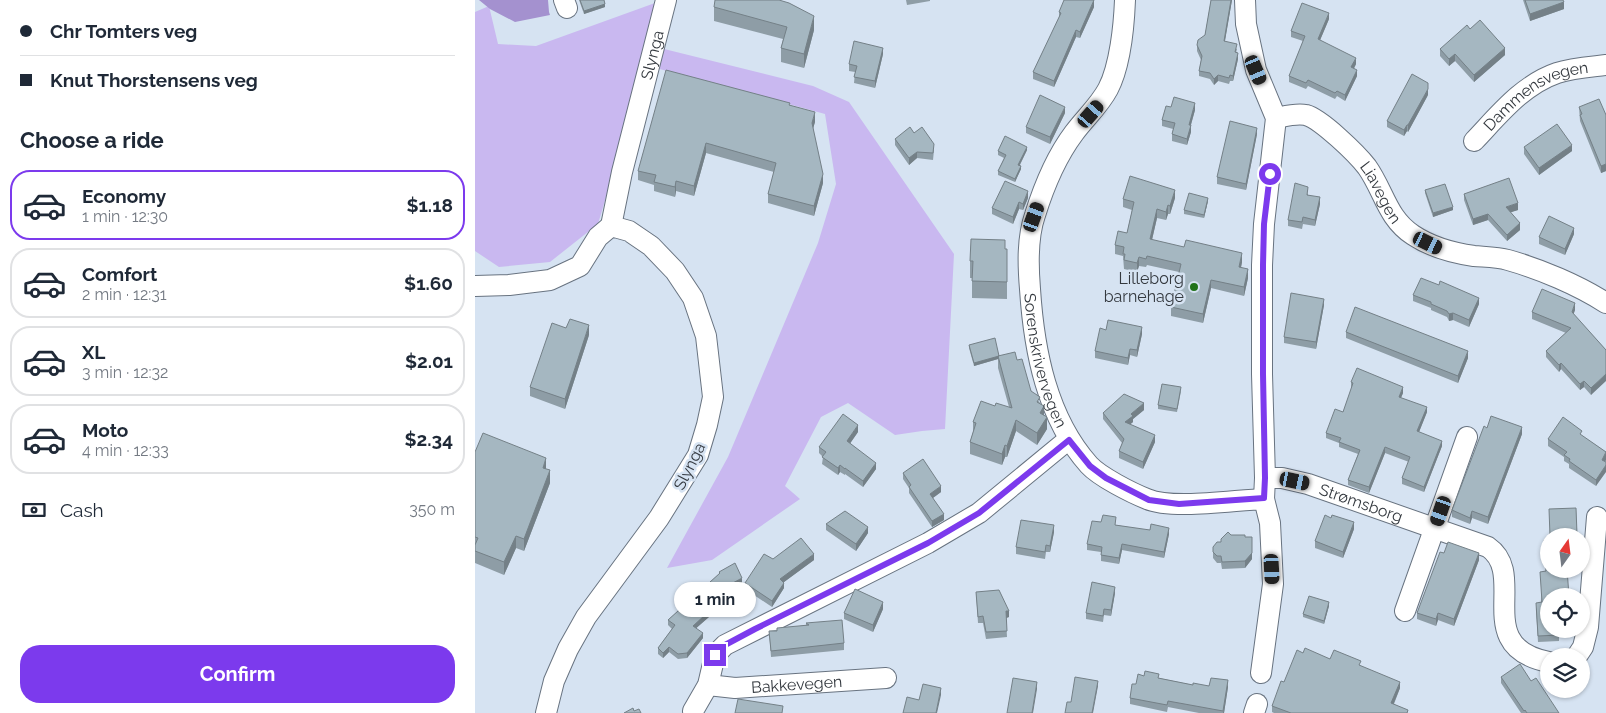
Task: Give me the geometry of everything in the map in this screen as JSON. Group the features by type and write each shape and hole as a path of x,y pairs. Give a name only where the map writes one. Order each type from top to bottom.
{"street":[{"name":"Slynga","path":"546,713 554,681 568,649 586,617 659,518 698,455 713,397 707,336 693,298 675,271 651,246 629,231 611,226 622,172 665,0"},
{"name":"Sorenskrivervegen","path":"1125,0 1124,24 1109,86 1099,104 1073,134 1051,170 1034,217 1028,259 1033,327 1045,384 1069,440 1090,466 1106,478 1149,500 1179,504 1264,498"},
{"path":"1245,0 1246,24 1256,70 1276,118 1263,249 1264,498 1270,523 1273,584 1261,673"},
{"name":"Dammensvegen","path":"1474,141 1516,98 1536,82 1556,73 1606,65"},
{"name":"Liavegen","path":"1276,118 1293,114 1307,115 1322,124 1351,149 1367,167 1397,222 1414,236 1443,250 1507,260 1553,276 1606,303"},
{"path":"475,286 509,285 550,280 580,266 598,237 611,226"},
{"path":"1405,611 1467,437"},
{"path":"693,711 707,685 715,655 725,645 928,543 979,513 1069,440"},
{"name":"Strømsborg","path":"1265,478 1283,478 1308,484 1488,547 1497,553 1501,564 1505,625 1508,638 1516,648 1528,656 1540,659"},
{"path":"1582,648 1588,626 1597,517"},
{"name":"Bakkevegen","path":"707,685 735,688 887,678"}],"shaded area":[{"path":"479,0 548,0 550,15 515,22 490,9"},
{"path":"655,3 644,44 813,86 849,102 954,254 945,429 895,435 848,403 821,417 785,486 800,499 712,560 667,568 728,457 818,243 836,184 825,114 645,65 598,224 550,262 499,267 475,251 475,12 489,6 498,44 536,46"}],"building":[{"path":"580,0 604,0 605,4 584,11"},
{"path":"715,0 779,0 814,16 804,54 781,48 787,27 714,7"},
{"path":"1064,0 1094,0 1080,32 1076,30 1054,81 1033,72 1061,13 1059,12"},
{"path":"1211,0 1231,0 1224,41 1237,44 1235,52 1238,53 1233,76 1230,75 1229,78 1218,75 1214,79 1210,73 1199,71 1202,56 1197,45 1198,40 1205,35"},
{"path":"1525,0 1563,0 1564,2 1530,14"},
{"path":"1302,3 1329,13 1318,39 1356,58 1351,67 1357,70 1345,95 1337,91 1335,93 1308,80 1306,83 1289,76 1305,36 1291,31"},
{"path":"1480,20 1505,48 1474,75 1455,54 1449,59 1440,49 1467,25 1470,29"},
{"path":"854,41 883,48 875,81 854,77 857,66 849,64"},
{"path":"666,70 790,103 789,105 815,112 812,123 823,174 814,206 768,194 776,163 706,143 694,186 676,181 675,187 654,182 656,175 638,171"},
{"path":"1412,74 1428,83 1428,89 1404,130 1387,121"},
{"path":"1040,95 1065,107 1050,137 1026,127"},
{"path":"1174,97 1195,103 1187,139 1172,134 1175,123 1162,120 1166,106 1171,107"},
{"path":"1599,99 1606,115 1606,164 1601,166 1580,115 1582,114 1579,107"},
{"path":"1230,121 1257,128 1246,184 1217,177"},
{"path":"1557,124 1572,145 1539,168 1524,147"},
{"path":"910,127 914,133 922,127 934,144 933,153 917,152 909,158 895,139"},
{"path":"1005,136 1027,147 1018,165 1021,166 1015,179 998,171 1006,155 998,151"},
{"path":"1130,176 1175,190 1166,212 1157,209 1150,239 1184,247 1186,240 1242,253 1239,267 1248,269 1244,287 1211,280 1203,314 1171,307 1181,264 1147,256 1146,259 1139,257 1137,263 1124,260 1124,247 1115,245 1118,231 1127,233 1134,202 1123,199"},
{"path":"1509,178 1518,203 1506,207 1520,223 1507,235 1488,214 1473,219 1464,194"},
{"path":"1005,181 1028,191 1023,204 1019,202 1013,217 992,208"},
{"path":"1295,183 1308,187 1307,195 1320,197 1315,220 1303,217 1302,222 1288,220"},
{"path":"1445,184 1453,207 1433,213 1425,190"},
{"path":"1189,193 1208,198 1204,215 1184,210"},
{"path":"1549,216 1574,228 1565,249 1539,237"},
{"path":"971,239 1005,240 1005,249 1007,249 1007,282 972,281 973,261 970,261"},
{"path":"1421,278 1439,285 1440,281 1479,298 1469,320 1453,313 1449,314 1447,311 1431,304 1431,302 1413,295"},
{"path":"1542,289 1575,303 1572,312 1606,350 1606,374 1591,388 1584,381 1580,384 1561,363 1559,365 1546,351 1571,328 1532,312"},
{"path":"1291,293 1324,299 1316,342 1284,337"},
{"path":"1355,307 1468,351 1458,376 1346,332"},
{"path":"570,319 589,325 565,399 530,387 552,323 566,328"},
{"path":"1108,320 1142,327 1137,350 1130,349 1128,358 1095,351 1100,328 1106,330"},
{"path":"995,338 999,356 974,363 969,345"},
{"path":"1015,352 1017,360 1022,359 1031,391 1040,397 1037,402 1044,406 1040,413 1047,417 1037,433 1016,420 1007,446 1005,445 1002,454 970,442 976,423 973,422 981,401 995,406 996,403 1012,408 998,356"},
{"path":"1357,368 1403,387 1399,397 1427,407 1417,431 1442,441 1424,487 1402,478 1410,457 1385,447 1369,487 1348,480 1360,450 1339,442 1341,438 1326,433 1335,409 1343,412"},
{"path":"1162,384 1181,387 1177,409 1158,405"},
{"path":"1124,394 1144,403 1125,422 1155,435 1143,462 1119,451 1124,439 1103,413"},
{"path":"843,414 858,425 847,441 876,463 863,481 840,465 838,468 822,457 826,452 819,447"},
{"path":"1491,416 1522,427 1488,517 1472,511 1470,518 1452,510 1484,426 1487,428"},
{"path":"1563,417 1582,431 1580,434 1606,452 1602,460 1606,462 1606,465 1596,480 1569,461 1570,459 1564,455 1567,452 1548,439"},
{"path":"483,433 546,458 543,468 550,470 524,539 516,536 504,562 475,551 478,538 475,537 475,452"},
{"path":"923,459 941,486 930,494 944,514 932,521 909,487 911,485 903,473"},
{"path":"1576,508 1577,528 1550,528 1549,509"},
{"path":"845,511 868,527 856,544 826,524"},
{"path":"1103,515 1116,517 1115,525 1150,530 1151,524 1169,528 1164,552 1122,544 1119,558 1101,555 1102,547 1087,544 1092,521 1101,522"},
{"path":"1325,515 1331,518 1332,515 1354,522 1343,552 1315,541"},
{"path":"1021,520 1054,525 1050,546 1046,545 1045,552 1016,547"},
{"path":"1228,532 1231,535 1252,537 1252,553 1245,561 1222,562 1221,556 1217,556 1213,552 1213,547 1217,542 1221,542 1221,539"},
{"path":"801,538 814,554 780,579 784,583 772,601 745,583 764,554 773,559"},
{"path":"1448,542 1479,553 1454,619 1438,613 1436,619 1417,613 1440,552 1444,553"},
{"path":"735,563 742,578 709,596 717,604 693,626 703,633 687,653 678,654 669,647 663,653 658,648 675,625 668,620 719,572"},
{"path":"1540,578 1568,578 1568,588 1541,588"},
{"path":"1092,582 1115,587 1111,610 1104,609 1103,616 1086,613"},
{"path":"855,589 883,602 873,625 844,613"},
{"path":"999,590 1009,611 1006,611 1007,631 986,632 983,616 978,617 976,592"},
{"path":"1309,596 1329,602 1324,621 1303,614"},
{"path":"1540,602 1540,636 1538,636 1536,603"},
{"path":"842,620 844,643 771,651 769,631 777,631 777,628 809,625 806,623"},
{"path":"1305,648 1330,659 1334,650 1361,661 1359,665 1400,682 1391,703 1408,710 1407,713 1291,713 1272,706 1281,681 1284,682 1297,650 1303,653"},
{"path":"1520,664 1531,681 1536,678 1540,684 1540,698 1549,698 1559,713 1527,713 1501,677"},
{"path":"1145,671 1159,674 1158,678 1193,685 1193,683 1209,686 1211,678 1228,680 1223,711 1168,701 1167,705 1130,698 1132,684 1136,684 1138,674 1144,676"},
{"path":"1075,677 1098,681 1092,713 1065,713 1067,702 1071,702"},
{"path":"1013,678 1037,682 1032,713 1007,713"},
{"path":"923,684 941,688 936,713 903,713 907,697 919,700"},
{"path":"738,699 783,706 782,713 735,713"},
{"path":"633,708 634,711 639,709 641,713 624,713"}],"place":[{"name":"Lilleborg barnehage","path":"1194,287"}],"route":[{"path":"715,655 725,645 928,543 979,513 1069,440 1090,466 1106,478 1149,500 1179,504 1264,498 1263,265 1264,224 1270,174"}]}
